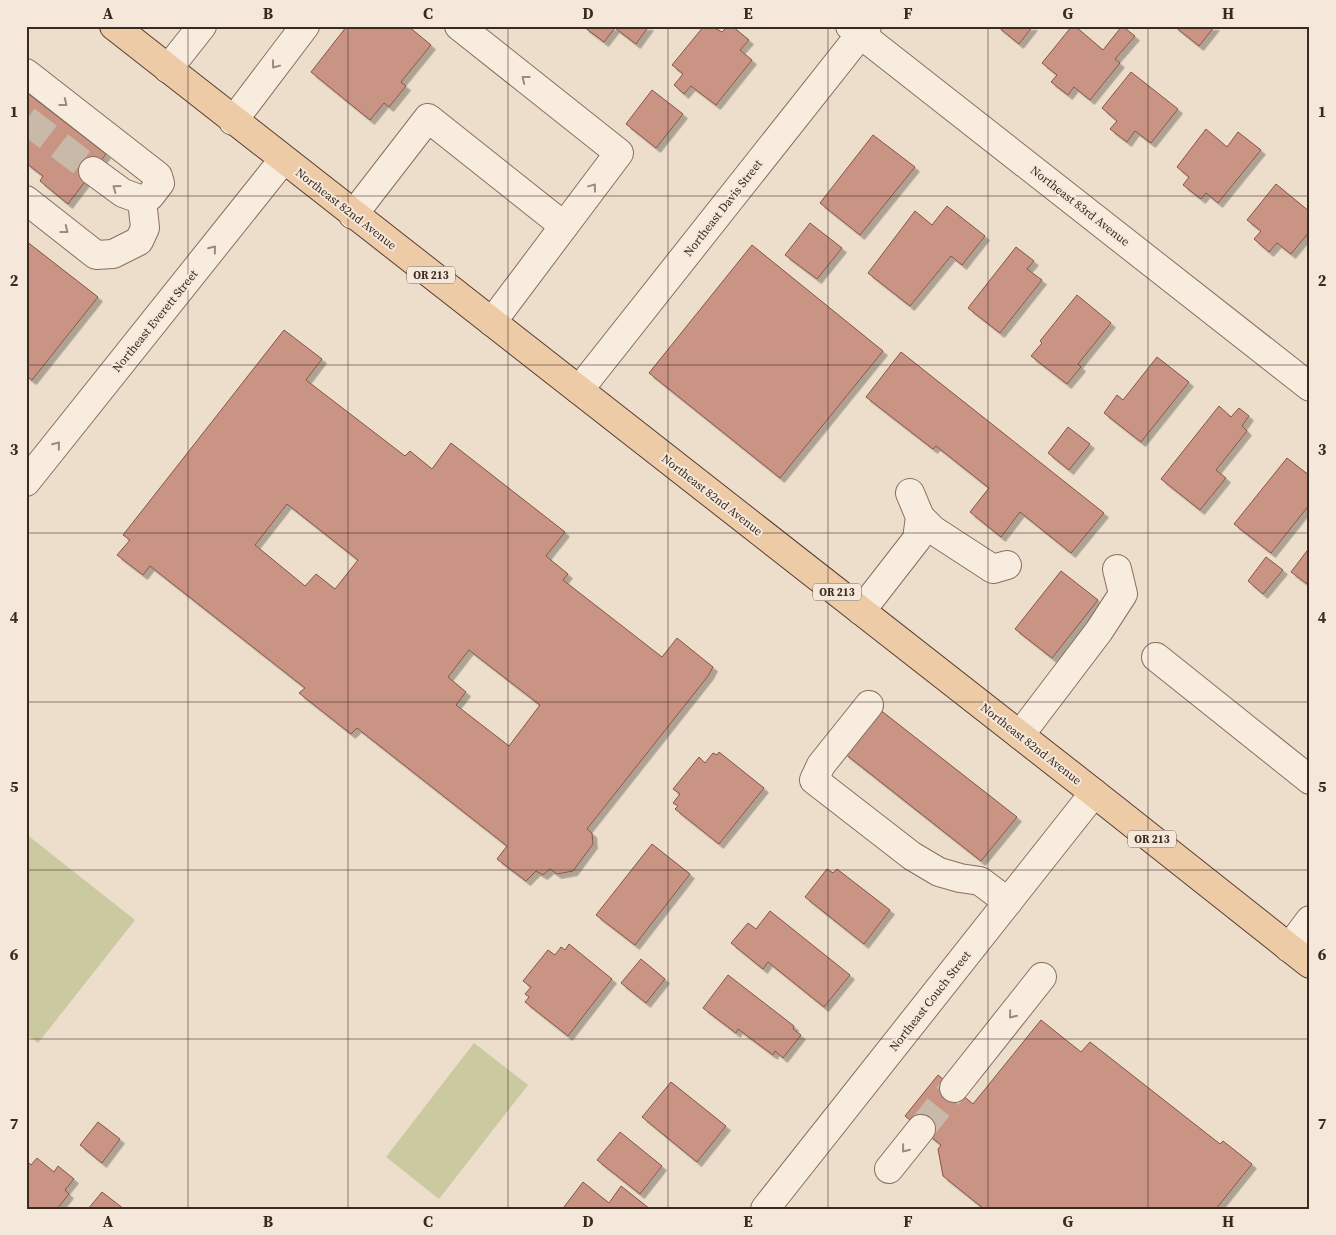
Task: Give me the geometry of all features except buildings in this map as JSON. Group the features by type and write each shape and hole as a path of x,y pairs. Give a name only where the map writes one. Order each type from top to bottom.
{"main road":[{"name":"Northeast 82nd Avenue","path":"114,26 353,215 1094,793 1299,956"}],"street":[{"path":"168,69 202,26"},
{"path":"233,121 305,26"},
{"path":"459,26 619,153 492,322"},
{"name":"Northeast 83rd Avenue","path":"859,29 1310,386"},
{"name":"Northeast Davis Street","path":"579,390 859,29"},
{"path":"26,72 158,176 160,183 150,196 142,200 123,193 93,171"},
{"path":"353,215 428,118 564,226"},
{"name":"Northeast Everett Street","path":"26,482 283,160"},
{"path":"26,200 96,255 113,254 139,241 145,228 142,200"},
{"path":"861,611 917,540 915,505 934,530 993,569 1007,565"},
{"path":"1020,735 1099,631 1124,594 1117,570"},
{"path":"1156,658 1310,780"},
{"path":"869,705 821,766 814,780 912,856 939,872 960,878 980,880 1008,902"},
{"name":"Northeast Couch Street","path":"765,1209 1094,793"},
{"path":"1299,956 1310,920"},
{"path":"954,1088 1042,977"},
{"path":"889,1169 921,1129"}],"shaded area":[{"path":"26,834 135,920 38,1043 26,1034"},
{"path":"474,1043 528,1085 439,1199 386,1157"}],"tunnel":[{"path":"26,120 93,171"},
{"path":"921,1129 954,1088"}]}
